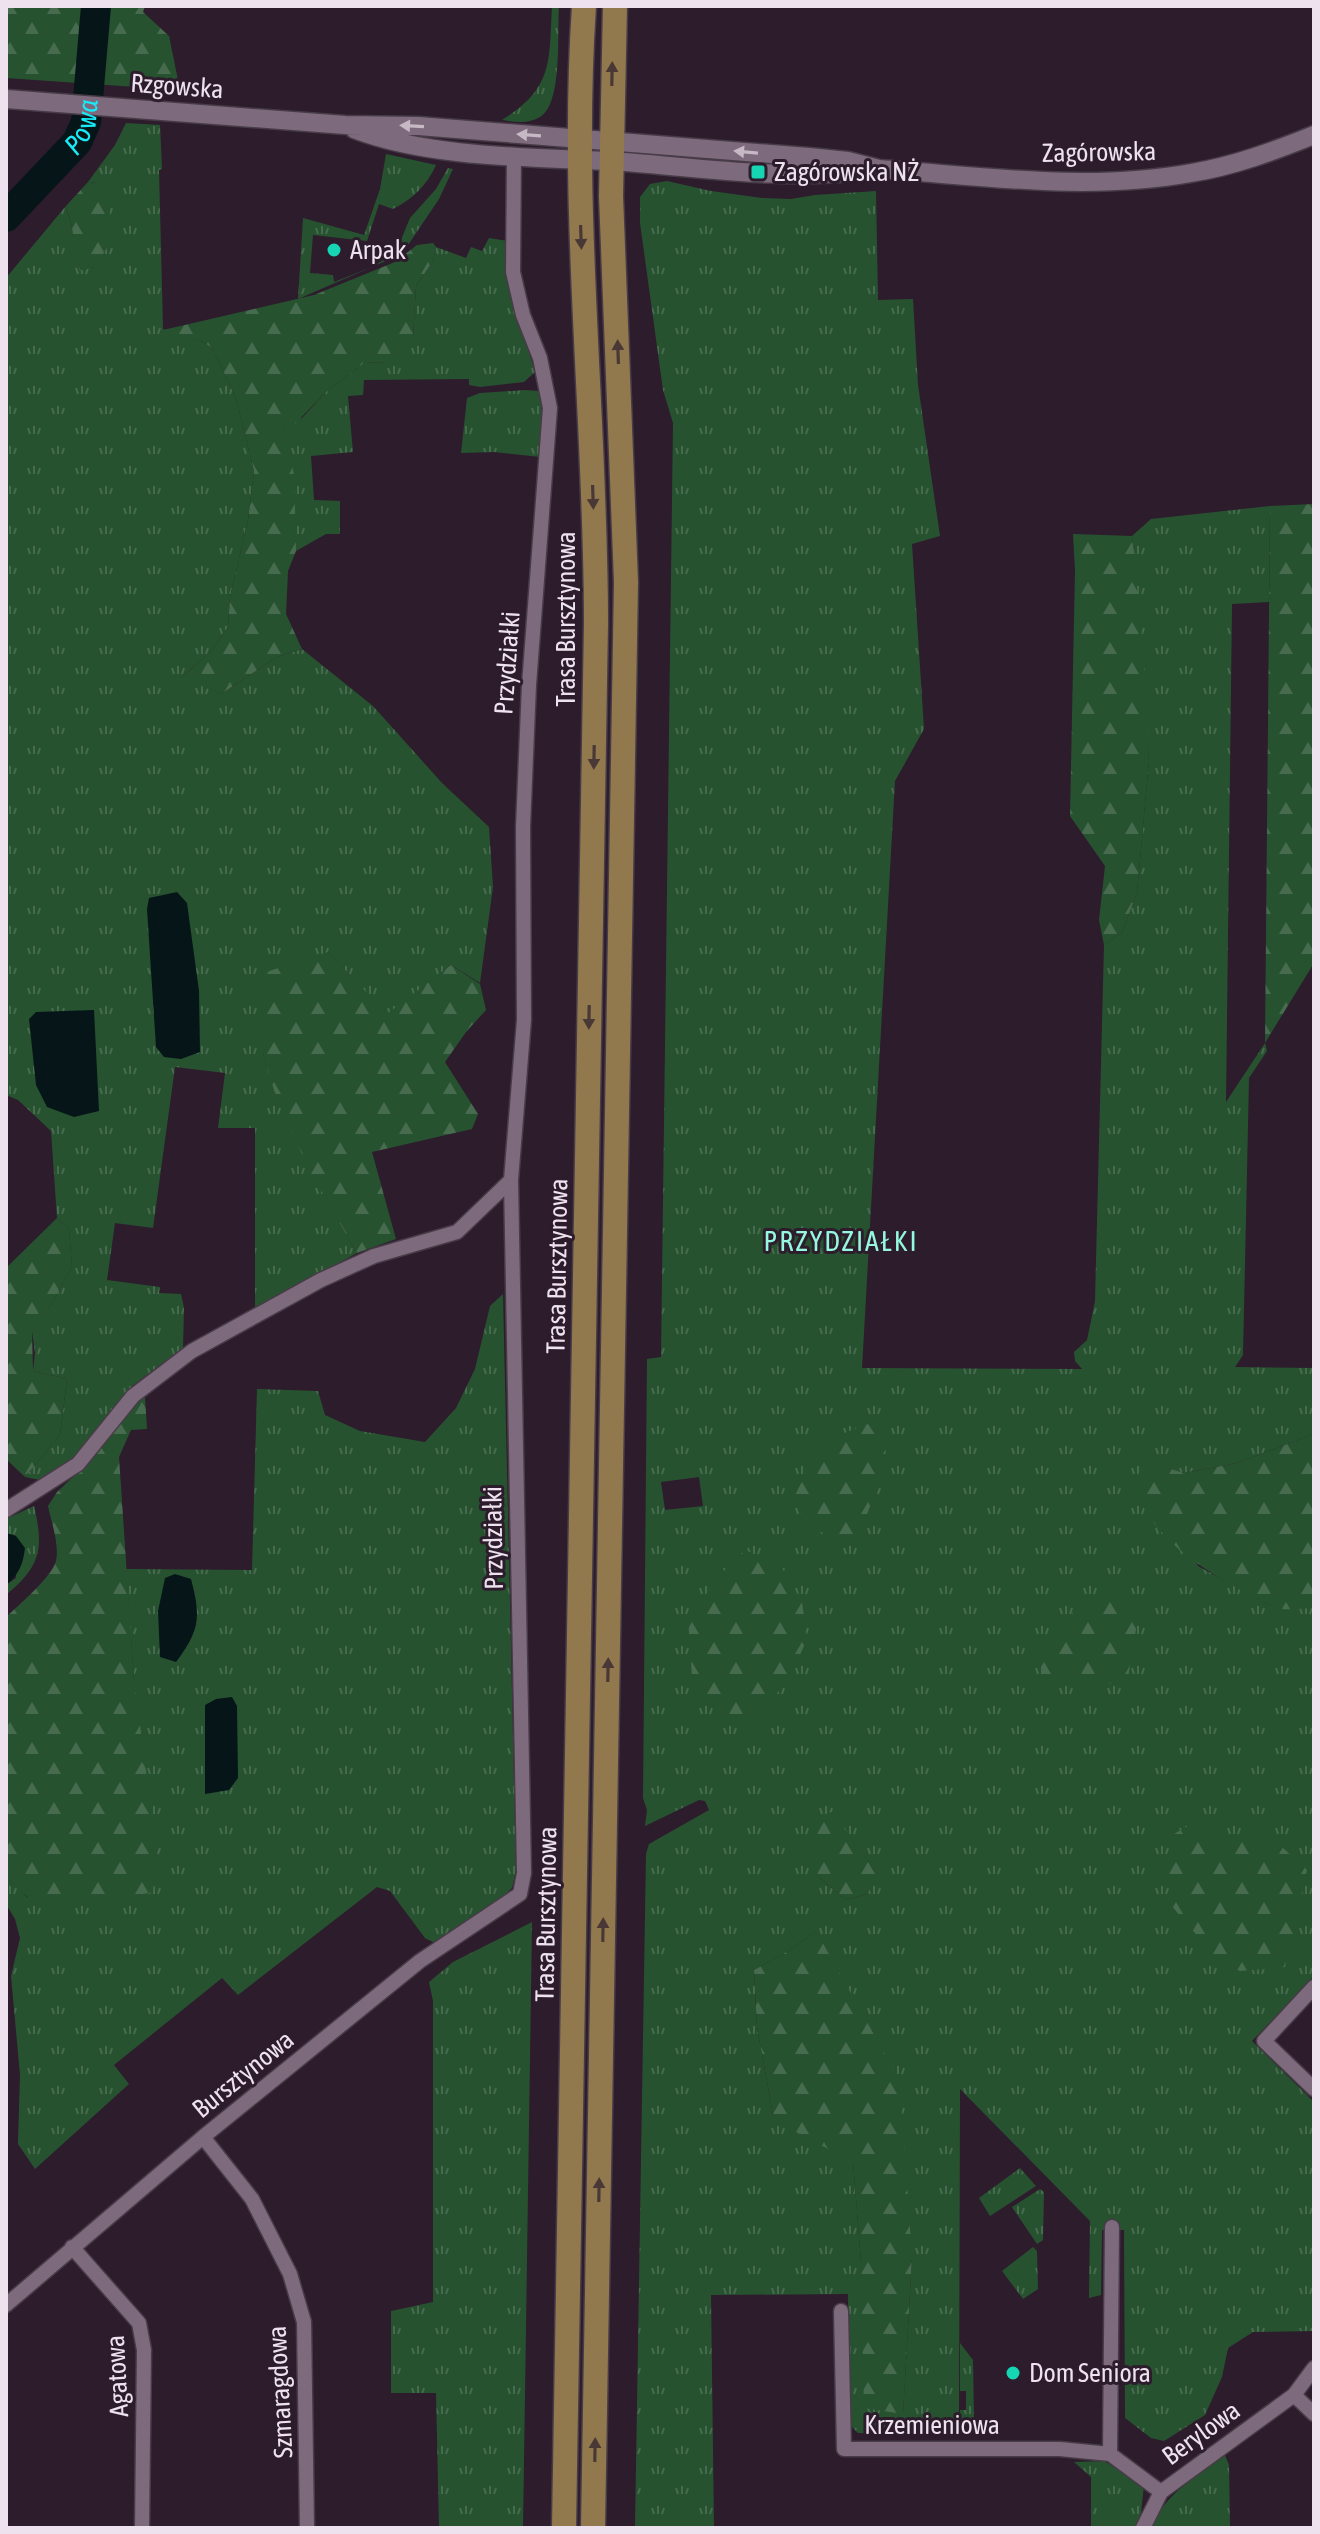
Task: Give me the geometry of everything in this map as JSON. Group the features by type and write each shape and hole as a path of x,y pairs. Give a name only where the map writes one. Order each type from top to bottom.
{"main road":[{"name":"Trasa Bursztynowa","path":"564,2528 596,623 580,149 584,6"},
{"path":"593,2528 626,582 611,152 615,6"}],"street":[{"name":"Rzgowska","path":"6,99 345,125 479,131"},
{"name":"Rzgowska","path":"345,125 372,136 401,142 476,152"},
{"name":"Zagórowska","path":"479,131 580,149 778,173 879,169 1044,181 1138,180 1214,169 1314,135"},
{"name":"Zagórowska","path":"476,152 514,155 580,149"},
{"name":"Przydziałki","path":"514,155 513,272 523,315 540,358 550,408 529,685 523,827 524,1020 511,1180 524,1873 520,1894"},
{"path":"6,1510 78,1464 133,1396 192,1351 321,1280 387,1251 457,1232 511,1180"},
{"name":"Bursztynowa","path":"6,2305 203,2137 420,1961 520,1894"},
{"path":"1314,1987 1264,2041 1314,2089"},
{"name":"Szmaragdowa","path":"203,2137 252,2199 290,2274 304,2322 307,2528"},
{"path":"1110,2454 1112,2227"},
{"name":"Agatowa","path":"72,2247 139,2323 144,2350 142,2528"},
{"name":"Krzemieniowa","path":"841,2311 844,2449 1060,2449 1110,2454"},
{"name":"Berylowa","path":"1110,2454 1161,2492 1294,2395 1314,2368"},
{"path":"1294,2395 1314,2414"},
{"path":"1143,2528 1161,2492"}],"green space":[{"path":"6,6 145,6 143,12 169,36 180,90 6,78"},
{"path":"552,6 559,6 558,49 556,83 547,110 531,121 502,120 519,108 540,84 549,58"},
{"path":"126,123 160,125 163,329 212,348 236,398 254,471 248,520 230,597 228,627 212,650 182,677 221,694 277,657 302,649 373,706 442,783 489,827 493,887 480,983 451,965 387,1015 328,952 263,1053 293,1131 357,1253 255,1310 255,1128 218,1128 225,1073 175,1067 153,1228 115,1223 107,1280 160,1287 159,1293 181,1294 184,1308 183,1348 132,1386 81,1452 40,1480 25,1477 60,1435 67,1379 33,1371 35,1353 32,1331 72,1267 69,1229 57,1218 51,1131 18,1100 6,1095 6,278 65,207 80,270 95,267 97,183 88,182 115,145"},
{"path":"386,154 436,165 424,185 407,201 393,209 379,204 367,241 313,235 310,273 333,275 334,282 371,267 298,299 303,218 364,235 380,189"},
{"path":"448,168 453,169 439,199 402,254 372,267 396,252 410,218 436,189"},
{"path":"667,181 711,191 791,199 876,191 878,300 913,299 918,385 940,536 912,544 924,729 895,781 862,1368 1082,1369 1075,1361 1074,1352 1087,1340 1095,1301 1104,945 1122,932 1137,893 1149,761 1132,536 1151,519 1270,506 1269,602 1232,604 1226,1102 1265,1043 1267,1051 1249,1078 1243,1355 1235,1367 1314,1368 1314,1434 1237,1463 1184,1473 1147,1463 1198,1566 1265,1603 1284,1609 1314,1607 1314,1976 1252,2041 1314,2102 1314,2331 1253,2332 1228,2348 1222,2377 1205,2415 1164,2441 1151,2438 1125,2418 1124,2230 1102,2230 1101,2295 1089,2298 1090,2221 960,2089 959,2419 960,2410 966,2410 966,2391 960,2391 960,2343 973,2360 974,2421 959,2421 959,2435 858,2433 852,2427 850,2414 848,2294 711,2295 714,2528 635,2528 646,1854 649,1844 709,1810 705,1801 699,1800 645,1826 647,1359 661,1357 673,423 663,390 640,223 640,197 650,184","holes":["699,1477 703,1506 665,1510 661,1482","832,1813 876,1872 867,1894 846,1900 819,1877","816,1931 912,2258 903,2414 861,2262 853,2161 773,2115 757,2027 754,1970"]},
{"path":"88,182 97,183 110,195 110,243 95,267 80,271 65,207"},
{"path":"489,238 508,241 507,280 535,372 524,382 480,387 469,385 469,379 364,380 363,395 348,396 353,452 311,456 314,500 340,501 340,534 326,534 296,551 278,422 302,418 326,392 364,363 386,362 413,338 416,286 433,261 436,247 466,258 471,247 482,251"},
{"path":"433,243 436,247 433,261 416,286 413,338 405,355 386,362 364,363 326,392 293,426 278,422 294,474 296,551 288,571 286,614 302,649 277,657 221,694 181,678 212,650 228,627 230,597 248,520 254,471 236,398 212,348 203,342 163,330 314,295 395,262 417,245"},
{"path":"539,391 542,402 540,457 494,452 461,453 467,398 480,393"},
{"path":"1314,504 1314,963 1265,1043 1270,506"},
{"path":"1073,534 1132,536 1143,646 1149,761 1137,893 1122,932 1104,945 1099,920 1105,866 1070,816"},
{"path":"328,952 387,1014 451,965 480,984 486,1010 445,1062 478,1114 472,1129 372,1152 396,1239 357,1253 308,1168 274,1090 263,1053 260,974"},
{"path":"57,1218 69,1229 72,1267 32,1332 33,1371 67,1379 60,1435 25,1477 6,1459 6,1268"},
{"path":"503,1294 516,1871 512,1888 492,1907 435,1943 425,1938 390,1891 377,1887 238,1995 222,1978 114,2065 129,2084 35,2169 18,2144 20,2075 11,1976 20,1938 15,1919 6,1904 6,1877 27,1897 134,1680 126,1569 252,1570 257,1389 318,1391 325,1415 360,1431 425,1442 456,1408 475,1369 490,1306"},
{"path":"145,1397 147,1429 131,1430 119,1457 134,1680 157,1854 153,1892 91,1902 42,1901 26,1896 6,1877 6,1617 40,1585 55,1564 56,1543 48,1506 57,1492 91,1460 137,1401"},
{"path":"868,1424 886,1451 875,1494 859,1534 836,1541 806,1523 794,1498 818,1443"},
{"path":"1314,1434 1313,1608 1282,1609 1270,1605 1188,1557 1148,1515 1133,1480 1147,1462 1184,1473 1237,1463"},
{"path":"34,1506 39,1534 37,1555 27,1575 6,1595 6,1585 16,1578 16,1536 6,1533 6,1519"},
{"path":"745,1550 781,1566 802,1602 807,1639 792,1673 762,1714 724,1726 692,1677 688,1618 720,1575"},
{"path":"1114,1598 1138,1617 1128,1678 1104,1685 1044,1679 1041,1661 1053,1654 1078,1600"},
{"path":"832,1812 876,1872 881,1871 867,1894 846,1900 819,1877 812,1860 809,1819"},
{"path":"1198,1820 1222,1842 1273,1839 1307,1870 1285,1967 1240,1971 1221,1963 1170,1904 1169,1837"},
{"path":"532,1922 523,2528 439,2528 436,2393 391,2393 391,2311 433,2302 433,2001 429,1982 453,1962"},
{"path":"816,1931 900,2081 912,2258 903,2414 864,2408 861,2262 853,2162 794,2131 773,2115 757,2027 754,1970"},
{"path":"1020,2168 1036,2186 990,2216 979,2198"},
{"path":"1040,2189 1044,2192 1043,2240 1037,2244 1012,2207"},
{"path":"1033,2247 1037,2251 1038,2289 1023,2299 1002,2271"},
{"path":"1225,2455 1229,2465 1230,2528 1152,2528 1173,2495"},
{"path":"1104,2461 1144,2485 1141,2513 1135,2528 1091,2528 1091,2477 1074,2462"}],"shaded area":[{"path":"177,892 187,903 199,991 200,1052 181,1059 164,1057 156,1047 147,909 149,898"},
{"path":"94,1010 99,1111 74,1117 47,1107 36,1085 29,1019 36,1012"},
{"path":"6,1533 16,1536 25,1548 20,1569 6,1585"},
{"path":"175,1574 191,1579 197,1614 194,1632 176,1662 160,1657 158,1611 165,1578"},
{"path":"232,1697 237,1706 238,1778 229,1790 205,1794 205,1705 216,1699"}],"waterway":[{"name":"Powa","path":"6,217 77,142 86,122 96,6"}],"place":[{"name":"Zagórowska NŻ","path":"758,172"},
{"name":"Arpak","path":"334,250"},
{"name":"Dom Seniora","path":"1013,2373"}],"district":[{"name":"PRZYDZIAŁKI","path":"841,1241"}]}
